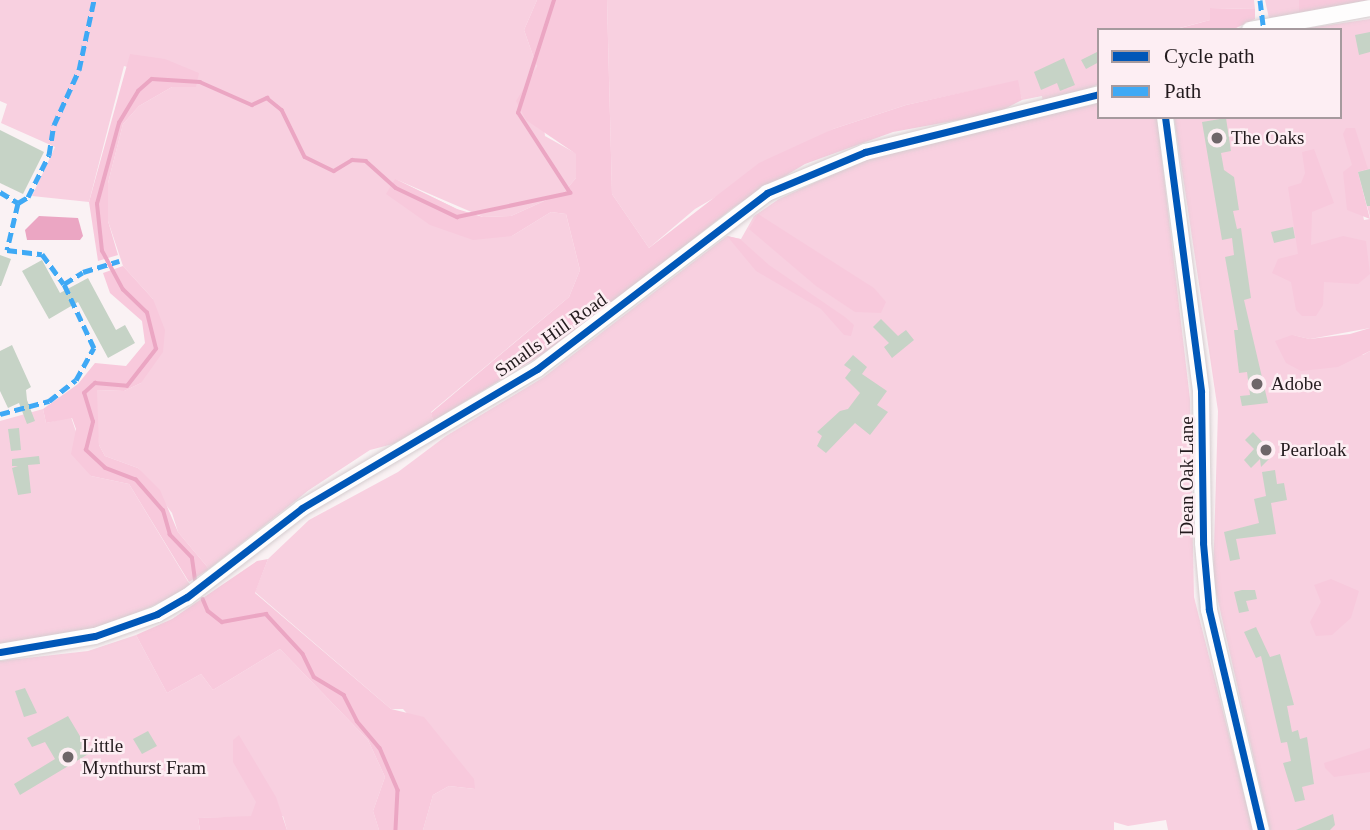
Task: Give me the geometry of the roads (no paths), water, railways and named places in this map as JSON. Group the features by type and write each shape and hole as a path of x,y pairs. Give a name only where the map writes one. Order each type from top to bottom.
{"street":[{"path":"1261,28 1370,8"},
{"name":"Smalls Hill Road","path":"0,652 94,636 157,614 187,597 302,508 537,369 767,193 865,152 1097,94"},
{"name":"Dean Oak Lane","path":"1165,119 1201,392 1203,543 1209,610 1261,830"}],"waterway":[{"path":"195,580 192,558 170,535 163,511 136,480 105,468 86,450 93,422 84,393 95,383 127,386 156,349 147,313 123,290 102,251 97,204 119,123 138,91 152,79 200,82 252,105 267,98 282,110 305,157 334,171 352,160 366,161 396,188 457,217 570,193 518,113 554,0"},
{"path":"203,599 208,611 222,622 266,614 303,654 314,677 344,695 357,721 380,748 398,790 396,830"}],"place":[{"name":"The Oaks","path":"1217,138"},
{"name":"Adobe","path":"1257,384"},
{"name":"Pearloak","path":"1266,450"},
{"name":"Little Mynthurst Fram","path":"68,757"}]}
